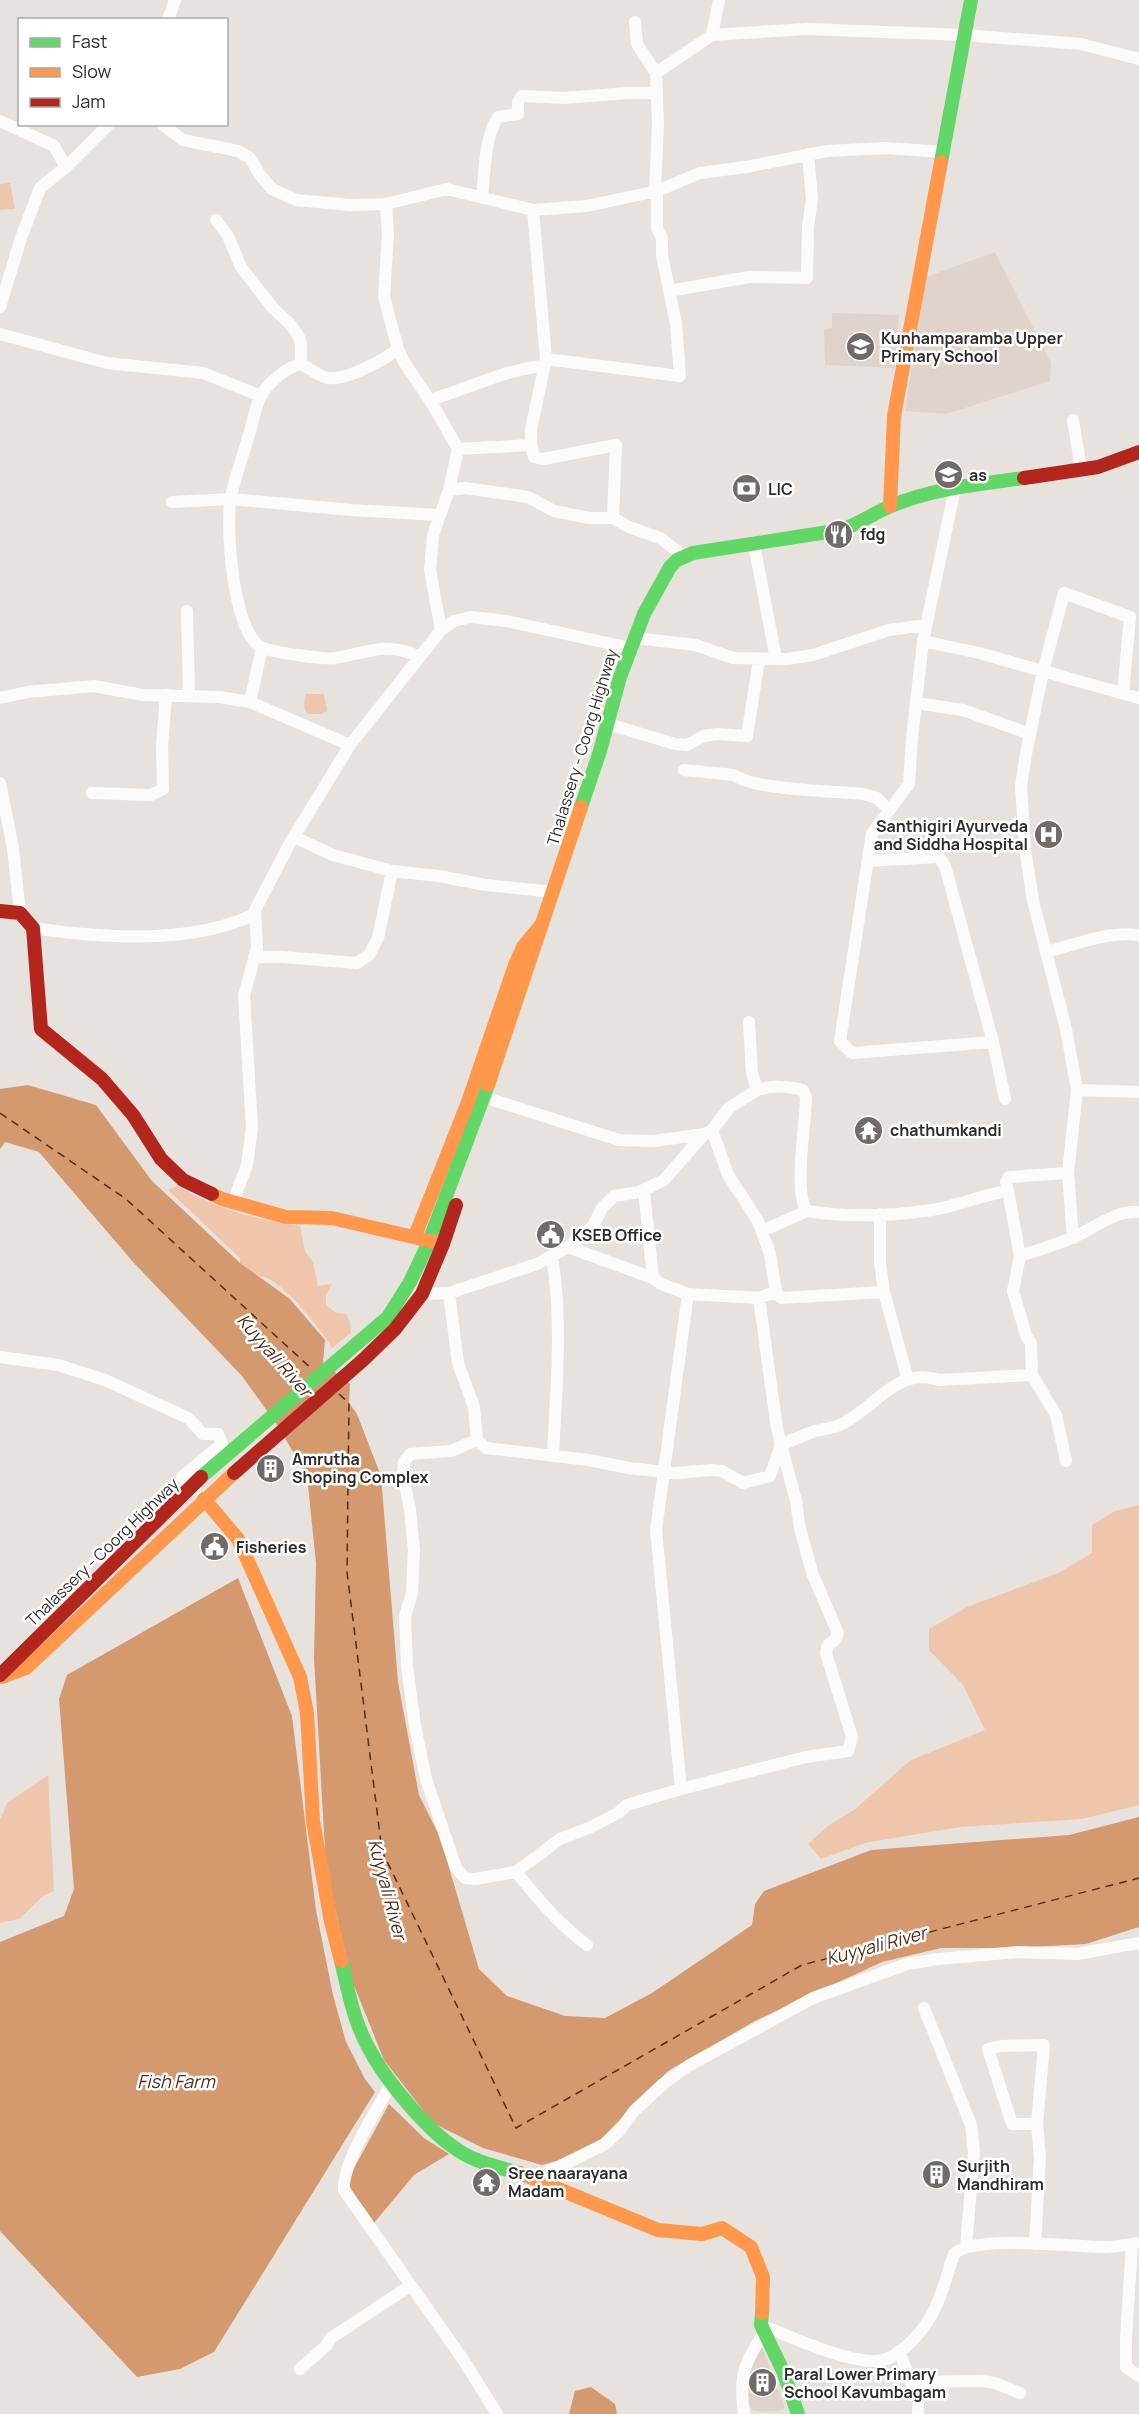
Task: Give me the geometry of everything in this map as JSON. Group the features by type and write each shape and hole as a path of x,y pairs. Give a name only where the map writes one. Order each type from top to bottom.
{"main road":[{"path":"890,506 894,416 971,0"},
{"path":"684,556 848,528 890,506 916,497 956,488 1098,467 1139,452"},
{"name":"Thalassery - Coorg Highway","path":"0,1676 204,1474 353,1348 388,1317 402,1299 419,1267 479,1112 545,921 608,724 617,682 664,577 671,566 684,556"},
{"path":"0,911 20,913 28,919 33,928 41,1029 102,1079 133,1115 161,1159 183,1180 233,1202 286,1217 332,1218 443,1244"},
{"path":"415,1236 468,1102 515,965 523,946 545,921"},
{"path":"0,1676 26,1668 204,1499 395,1329 422,1293 443,1244 516,1039 530,992 530,963"},
{"path":"204,1499 238,1539 300,1677 307,1713 314,1821 331,1922 359,2029 366,2045 391,2084 429,2126 453,2148 473,2159 536,2178 658,2230 702,2234 722,2228 751,2247 763,2277 762,2329 783,2371 798,2414"}],"street":[{"path":"169,18 175,0"},
{"path":"712,35 719,0"},
{"path":"433,405 433,399 520,368 544,362 680,376 676,324 662,238 657,228 656,73 637,44 635,22"},
{"path":"656,73 712,35 807,28 964,35 1081,44 1139,59"},
{"path":"482,198 487,152 494,123 498,117 518,114 518,102 522,96 564,99 627,93 657,93"},
{"path":"0,121 54,146 66,167"},
{"path":"0,307 21,238 40,188 66,167 107,126"},
{"path":"165,126 183,140 238,151 250,158 272,189 296,200 350,205 386,204 447,189 533,210 587,206 656,191 700,174 808,154 887,148 943,152"},
{"path":"669,291 749,276 807,278 808,227 812,199 808,154"},
{"path":"386,204 388,234 384,297 398,349 458,449 449,490 433,535 430,570 441,630"},
{"path":"533,210 544,362 531,429 531,446 534,457 543,459 616,445 613,518"},
{"path":"216,220 228,236 241,267 299,337 301,364"},
{"path":"0,334 107,363 203,374 261,396"},
{"path":"398,349 382,361 340,376 326,378 301,364 290,367 261,396 231,499 229,540 240,616 251,636 262,648 318,658 334,658 367,649 383,648 395,648 418,656"},
{"path":"1073,420 1081,469"},
{"path":"458,449 531,446"},
{"path":"449,490 465,488 528,497 554,511 589,518 613,518 629,527 660,537 684,556"},
{"path":"956,488 923,641 909,784 872,833 840,1041 852,1053 993,1042"},
{"path":"172,502 231,499 439,515"},
{"path":"754,544 776,659"},
{"path":"1073,1238 1068,1173 1077,1090 1066,1029 1033,901 1025,849 1021,786 1043,671 1064,593 1130,617 1123,693"},
{"path":"187,611 189,696"},
{"path":"233,1202 251,1149 252,1128 244,994 256,948 255,910 294,837 350,745 418,656 441,630 454,621 471,617 633,643 696,645 733,658 759,660 813,655 889,630 926,626"},
{"path":"923,641 1139,698"},
{"path":"250,702 262,648"},
{"path":"608,724 675,744 687,745 704,736 717,734 747,736 759,660"},
{"path":"0,698 94,686 143,695 189,696 250,702 350,745"},
{"path":"93,793 151,795 163,789 162,746 166,695"},
{"path":"916,703 963,710 1030,734"},
{"path":"684,770 734,775 740,779 761,784 863,794 877,798 888,809"},
{"path":"0,783 13,848 20,913"},
{"path":"294,837 333,855 392,872 554,892"},
{"path":"868,861 939,857 945,866 993,1042 1005,1099"},
{"path":"254,957 357,963 369,955 378,938 392,872"},
{"path":"33,928 76,934 175,936 236,924 255,914"},
{"path":"1047,952 1101,938 1139,935"},
{"path":"749,1022 752,1073 756,1090"},
{"path":"422,1293 449,1293 537,1264 568,1248 593,1226 602,1208 614,1196 644,1190 664,1180 729,1108 756,1090 772,1086 802,1090 806,1097 801,1198 807,1211"},
{"path":"1077,1090 1139,1092"},
{"path":"493,1100 619,1140 654,1141 708,1132"},
{"path":"708,1132 728,1175 758,1221 770,1254 776,1292 781,1298 884,1292"},
{"path":"1066,1461 1056,1415 1032,1375 1031,1343 1026,1335 1013,1291 1020,1256 1005,1182 1009,1177 1068,1173"},
{"path":"644,1190 653,1278"},
{"path":"762,1231 807,1211 823,1214 880,1214 933,1210 983,1195 1008,1191"},
{"path":"1020,1256 1073,1238 1118,1215 1139,1212"},
{"path":"880,1214 880,1263 884,1292 908,1380"},
{"path":"568,1248 653,1278 661,1284 688,1294 759,1298 776,1292"},
{"path":"552,1257 558,1328 553,1456"},
{"path":"449,1293 458,1363 474,1407 477,1440 486,1448 664,1472 722,1471 743,1482 751,1481 770,1476 781,1445 813,1432 842,1424 884,1391 908,1380 927,1376 939,1380 1032,1375"},
{"path":"681,1789 656,1530 688,1294"},
{"path":"477,1440 450,1451 410,1454 404,1462 403,1477 410,1509 414,1550 411,1593 405,1616 407,1666 415,1726 426,1779 456,1868 465,1878 474,1879 516,1872 560,1839 618,1814 627,1805 806,1757 849,1751 852,1737 826,1653 828,1645 835,1640 838,1634 808,1559 800,1529 796,1501 781,1445 759,1298"},
{"path":"0,1357 40,1361 87,1374 131,1390 188,1418 203,1434 218,1434 222,1444 182,1477 204,1499"},
{"path":"516,1872 570,1932 587,1945"},
{"path":"536,2178 605,2144 620,2130 634,2111 663,2084 688,2066 813,1998 907,1964 1018,1952 1077,1954 1139,1943"},
{"path":"924,2008 971,2125 974,2152 966,2247"},
{"path":"1035,2244 1040,2158 1037,2124 1044,2045 1001,2046 988,2049 1011,2124 1037,2124"},
{"path":"391,2084 349,2164 343,2179 344,2190 464,2361 496,2414"},
{"path":"744,2414 742,2375 762,2329 837,2354 876,2361 888,2358 899,2351 925,2324 935,2309 954,2254 966,2247 988,2243 1110,2247 1136,2243 1126,2338 1126,2367 1139,2376"},
{"path":"300,2369 326,2346 331,2338 410,2286"},
{"path":"899,2351 913,2382 918,2400 918,2414"},
{"path":"913,2382 981,2381 995,2383 1020,2393"}],"shaded area":[{"path":"10,183 15,209 0,210 0,184"},
{"path":"995,252 1051,363 1050,381 946,414 905,411 926,277"},
{"name":"Kunhamparamba Upper Primary School","path":"832,313 899,315 895,368 825,365 824,329 832,328"},
{"path":"305,694 324,694 327,711 321,714 307,714 304,707"},
{"path":"177,1186 206,1201 236,1212 300,1226 305,1251 313,1262 318,1286 332,1284 326,1295 326,1305 336,1313 346,1314 350,1321 351,1333 332,1348 292,1297 272,1281 240,1263 240,1258 168,1190"},
{"path":"1139,1505 1139,1805 1082,1819 961,1827 912,1835 865,1843 821,1859 808,1844 829,1825 854,1810 911,1760 985,1730 963,1685 929,1650 929,1629 967,1607 1058,1573 1092,1553 1092,1525 1115,1511"},
{"path":"48,1775 54,1891 43,1896 19,1919 0,1923 0,1820 7,1803"},
{"path":"762,2347 785,2408 778,2411 759,2412 752,2410 749,2405 746,2373 750,2363"}],"water":[{"name":"Kuyyali River","path":"28,1085 96,1105 152,1181 240,1263 290,1299 325,1340 323,1363 350,1384 349,1403 357,1414 381,1476 398,1682 419,1795 440,1837 479,1969 507,1996 565,2016 605,2018 652,1993 752,1925 755,1904 764,1891 871,1850 1069,1835 1139,1817 1139,1927 1086,1944 1013,1948 941,1948 882,1962 755,2021 668,2071 599,2141 570,2157 542,2165 483,2148 433,2123 384,2060 351,1978 326,1868 314,1658 316,1563 307,1476 278,1426 242,1376 133,1262 39,1152 5,1142 0,1149 0,1089"},
{"name":"Fish Farm","path":"238,1578 292,1716 316,1910 333,1995 346,2042 365,2079 375,2092 214,2352 180,2369 137,2377 0,2231 0,1942 64,1916 74,1889 59,1699 67,1675"},
{"path":"389,2104 424,2138 449,2154 414,2175 374,2223 347,2181"},
{"path":"591,2387 615,2404 617,2414 569,2414 575,2391"}],"ferry route":[{"path":"0,1113 126,1199 313,1370"},
{"path":"339,1394 349,1403 347,1572 382,1851 516,2128 802,1965 1139,1878"}],"traffic: fast":[{"path":"941,162 971,0"},
{"path":"581,807 600,751 620,677 644,614 670,567 677,560 693,553 841,530 891,506 923,495 957,487 1024,478"},
{"path":"201,1477 388,1317 410,1282 428,1244 488,1085"},
{"path":"341,1961 361,2032 380,2066 408,2104 456,2149 484,2163 520,2173"},
{"path":"762,2313 761,2325 783,2371 798,2414"}],"traffic: slow":[{"path":"890,506 894,416 941,162"},
{"path":"488,1085 581,807"},
{"path":"415,1236 468,1102 515,965 523,947 541,925"},
{"path":"212,1194 222,1199 286,1217 332,1218 443,1244"},
{"path":"2,1677 26,1668 234,1473"},
{"path":"204,1499 238,1539 300,1677 307,1713 313,1821 331,1922 341,1961"},
{"path":"520,2173 658,2230 702,2234 722,2228 751,2247 763,2277 762,2313"}],"traffic: jam":[{"path":"1024,478 1098,467 1139,452"},
{"path":"0,911 20,913 33,928 41,1029 102,1079 133,1115 161,1159 183,1180 212,1194"},
{"path":"234,1473 395,1329 422,1294 456,1205"},
{"path":"0,1675 201,1477"}],"place":[{"name":"Kunhamparamba Upper Primary School","path":"860,347"},
{"name":"as","path":"948,475"},
{"name":"LIC","path":"747,489"},
{"name":"fdg","path":"839,534"},
{"name":"Santhigiri Ayurveda and Siddha Hospital","path":"1049,835"},
{"name":"chathumkandi","path":"869,1130"},
{"name":"KSEB Office","path":"551,1235"},
{"name":"Amrutha Shoping Complex","path":"271,1468"},
{"name":"Fisheries","path":"215,1547"},
{"name":"Surjith Mandhiram","path":"936,2175"},
{"name":"Sree naarayana Madam","path":"487,2182"},
{"name":"Paral Lower Primary School Kavumbagam","path":"763,2383"}]}
